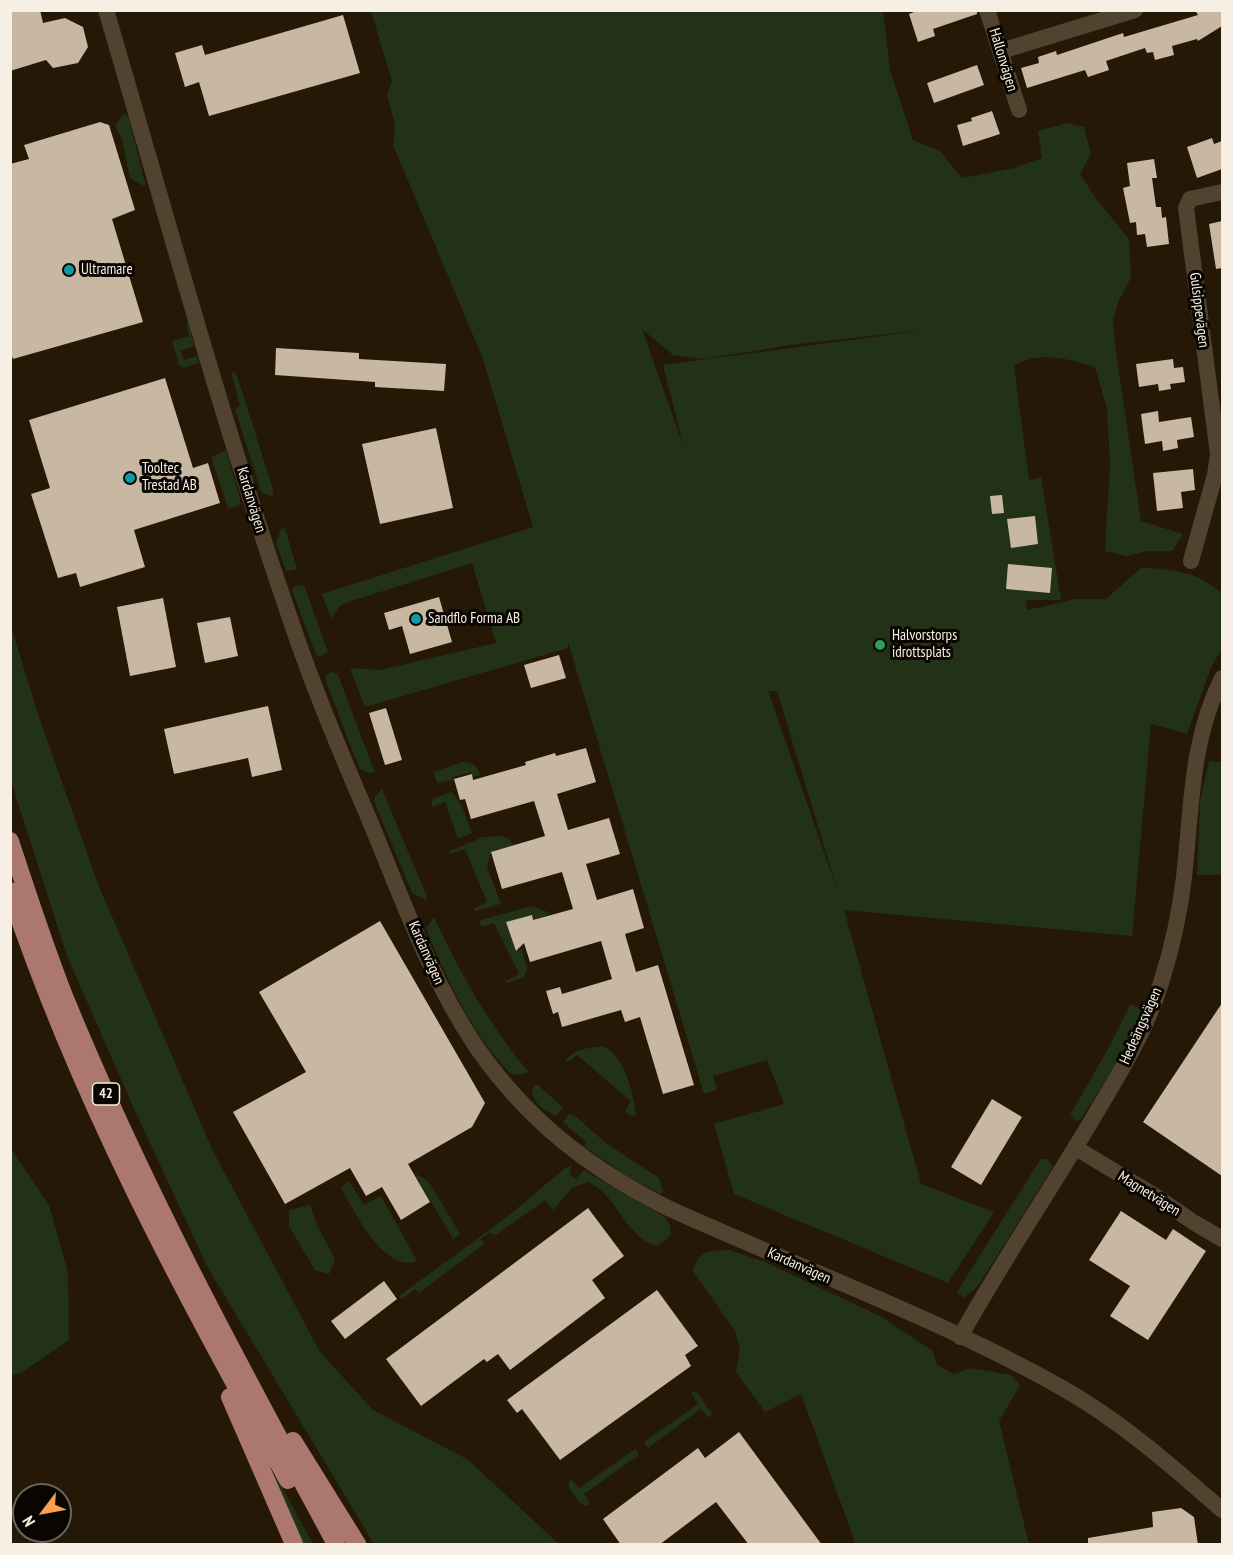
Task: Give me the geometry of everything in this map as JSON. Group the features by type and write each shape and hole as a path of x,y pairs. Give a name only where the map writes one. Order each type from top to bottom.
{"main road":[{"name":"42","path":"10,841 33,912 89,1055 153,1197 336,1545"},
{"name":"42","path":"10,891 74,1060 135,1194 183,1290 323,1545"},
{"path":"183,1290 294,1545"},
{"path":"226,1336 357,1545"}],"street":[{"name":"Kardanvägen","path":"106,10 257,522 295,634 356,789 431,966 453,1010 479,1050 523,1105 600,1171 668,1208 960,1337 1065,1390 1105,1416 1169,1464 1222,1510"},
{"name":"Hallonvägen","path":"987,10 1018,110"},
{"path":"1000,51 1135,10"},
{"name":"Gulsippevägen","path":"1191,561 1220,454 1186,208 1190,199 1222,192"},
{"name":"Hedeängsvägen","path":"960,1337 1076,1148 1143,1031 1161,984 1173,939 1184,876 1197,759 1204,724 1222,678"},
{"name":"Magnetvägen","path":"1076,1148 1222,1239"}],"green space":[{"path":"371,11 883,11 890,70 913,140 940,151 962,178 1014,168 1042,158 1038,131 1067,123 1084,127 1091,154 1080,174 1097,200 1129,239 1131,278 1119,300 1113,321 1141,521 1183,534 1172,551 1147,551 1127,556 1105,551 1110,464 1107,409 1095,367 1075,361 1043,357 1023,361 1014,366 1029,480 1041,477 1061,600 1026,600 1027,610 1076,599 1106,599 1142,567 1185,573 1212,585 1222,593 1222,649 1212,665 1187,734 1151,724 1132,936 844,910 921,1184 994,1212 948,1283 734,1194 714,1124 784,1104 767,1060 713,1076 717,1090 704,1094 568,642 568,648 365,707 350,668 380,670 496,643 472,563 345,603 339,607 331,619 322,594 533,527 483,359 393,145 395,126 387,94 392,81","holes":["642,329 673,355 703,359 798,344 926,330 663,365 684,448","768,691 777,691 839,894"]},
{"path":"125,113 129,119 146,187 130,178 122,140 115,125"},
{"path":"186,322 188,322 194,346 181,351 184,360 197,356 199,363 183,368 179,365 172,341 189,336"},
{"path":"231,371 236,374 240,385 273,489 273,495 270,496 261,492 235,409 240,406"},
{"path":"226,450 240,498 238,506 228,508 211,457"},
{"path":"285,528 297,569 286,571 276,543 281,529"},
{"path":"304,585 328,652 321,656 316,655 292,590 294,586"},
{"path":"10,623 39,717 98,884 212,1149 320,1352 373,1410 467,1459 559,1544 374,1544 208,1268 135,1111 67,956 11,781"},
{"path":"333,672 338,675 375,773 359,768 325,679 327,674"},
{"path":"1209,761 1222,762 1222,875 1197,875 1200,801"},
{"path":"463,762 474,765 480,775 474,777 471,772 437,783 433,772"},
{"path":"382,789 427,897 426,900 412,893 374,801 375,796"},
{"path":"452,792 462,806 472,833 458,839 445,802 433,807 431,804 434,798"},
{"path":"501,836 510,839 513,847 490,854 487,867 501,904 475,911 473,909 487,902 465,849 450,854 450,851 483,837"},
{"path":"531,906 551,913 532,921 528,916 506,922 516,951 522,949 527,968 524,977 507,983 506,981 519,974 494,923 483,927 479,923 481,920"},
{"path":"434,917 476,998 501,1036 529,1072 516,1075 510,1073 496,1058 473,1025 453,989 428,934 426,928"},
{"path":"1130,1005 1142,1011 1142,1015 1111,1074 1080,1120 1075,1121 1070,1115"},
{"path":"603,1046 617,1058 627,1076 636,1115 632,1116 625,1111 631,1101 577,1055 570,1061 566,1061 575,1052"},
{"path":"535,1085 538,1085 563,1108 557,1115 544,1110 537,1103 532,1090"},
{"path":"569,1114 574,1115 607,1144 659,1178 663,1192 658,1193 625,1175 584,1146 586,1142 563,1122"},
{"path":"11,1149 49,1205 68,1272 69,1340 21,1373 11,1375"},
{"path":"1047,1159 1053,1167 978,1286 963,1298 957,1292 1040,1160"},
{"path":"572,1165 569,1174 576,1179 584,1170 665,1217 671,1233 667,1239 656,1246 645,1241 628,1225 607,1196 588,1182 572,1188 553,1210 545,1200 496,1235 489,1233 481,1239 484,1244 419,1293 415,1289 402,1299 399,1296 507,1217 565,1168"},
{"path":"414,1173 428,1181 460,1234 453,1239"},
{"path":"349,1181 364,1205 381,1196 417,1261 405,1262 393,1258 372,1238 341,1188"},
{"path":"310,1205 317,1225 335,1259 329,1274 315,1270 289,1226 289,1210"},
{"path":"729,1250 765,1262 880,1316 933,1351 937,1365 954,1374 971,1368 1011,1375 1020,1385 999,1421 1029,1544 854,1544 801,1394 765,1412 736,1372 740,1349 735,1331 693,1271 702,1255"},
{"path":"696,1391 712,1414 709,1418 701,1409 648,1448 644,1442 698,1404 691,1393"},
{"path":"635,1449 639,1455 584,1494 590,1504 585,1506 580,1503 569,1488 569,1482 572,1480 579,1488"},
{"path":"276,1476 313,1544 299,1544 272,1479"}],"building":[{"path":"10,10 40,10 43,23 65,18 83,27 88,47 78,63 53,68 46,60 10,71"},
{"path":"919,10 977,10 977,14 933,29 935,36 918,42 909,14"},
{"path":"1195,10 1222,10 1222,26 1198,41 1197,39 1172,46 1174,55 1155,60 1153,52 1147,53 1145,48 1106,61 1109,70 1088,77 1085,70 1027,88 1021,68 1039,63 1038,57 1056,51 1057,55 1123,33 1124,37 1198,15"},
{"path":"343,15 360,73 209,116 199,82 185,87 175,53 202,45 205,55"},
{"path":"977,65 984,85 934,103 927,83"},
{"path":"992,111 1000,134 963,146 957,125 972,121 971,118"},
{"name":"Ultramare","path":"100,122 109,125 135,210 112,219 143,322 13,359 10,350 10,164 29,159 24,145"},
{"path":"1212,138 1214,144 1222,141 1222,169 1197,178 1187,147"},
{"path":"1154,159 1157,178 1152,178 1156,207 1161,207 1162,218 1166,217 1169,244 1147,247 1145,234 1137,235 1136,222 1130,223 1123,188 1130,186 1127,163"},
{"path":"1222,221 1222,268 1216,269 1209,224"},
{"path":"276,348 359,353 359,359 446,364 444,391 375,387 375,382 275,375"},
{"path":"1173,359 1174,368 1183,367 1185,382 1170,384 1171,389 1159,391 1158,384 1139,387 1136,364"},
{"name":"Tooltec Trestad AB","path":"165,378 193,468 208,463 220,503 134,530 145,567 80,587 76,573 58,578 31,494 50,488 29,420"},
{"path":"1158,411 1159,422 1191,417 1194,437 1177,440 1178,448 1163,451 1162,441 1145,444 1141,414"},
{"path":"436,428 453,508 380,524 362,444"},
{"path":"1193,469 1195,490 1181,492 1183,508 1157,511 1153,473"},
{"path":"1002,495 1004,513 992,514 990,496"},
{"path":"1035,516 1038,544 1011,548 1007,519"},
{"path":"1008,564 1052,568 1050,593 1006,589"},
{"name":"Sandflo Forma AB","path":"439,597 452,642 410,654 402,626 389,630 384,613"},
{"path":"163,598 176,667 130,676 117,607"},
{"path":"230,617 238,656 205,663 197,623"},
{"path":"559,655 566,678 531,688 524,665"},
{"path":"268,706 282,770 252,777 248,758 174,774 164,729"},
{"path":"386,708 402,760 385,765 369,713"},
{"path":"586,748 596,782 557,794 568,830 609,818 620,854 586,864 597,900 633,889 644,928 625,934 636,972 658,965 694,1085 663,1094 640,1017 625,1022 621,1010 562,1027 558,1012 553,1014 546,991 560,987 562,994 612,979 601,941 530,962 524,943 516,951 506,922 532,915 533,920 573,909 562,872 502,889 491,852 545,836 534,801 471,819 465,799 460,800 454,779 472,774 473,780 526,765 525,762 555,753 556,756"},
{"path":"380,921 485,1103 472,1127 408,1164 430,1202 401,1220 382,1187 366,1196 350,1168 285,1204 233,1112 306,1072 259,992"},
{"path":"1222,1003 1222,1176 1143,1122"},
{"path":"992,1099 1022,1117 981,1185 951,1167"},
{"path":"588,1208 624,1256 592,1280 605,1298 510,1370 498,1354 487,1362 484,1359 421,1406 386,1359"},
{"path":"1121,1211 1166,1240 1173,1229 1206,1251 1148,1340 1110,1316 1130,1286 1089,1260"},
{"path":"384,1281 397,1299 345,1339 331,1321"},
{"path":"657,1290 698,1346 685,1355 691,1366 560,1460 522,1409 517,1413 507,1400"},
{"path":"739,1432 822,1545 749,1545 716,1502 659,1545 621,1545 603,1519 698,1448 705,1458"},
{"path":"1181,1508 1194,1517 1198,1545 1088,1545 1088,1538 1153,1527 1152,1512"}],"place":[{"name":"Ultramare","path":"69,270"},
{"name":"Tooltec Trestad AB","path":"130,478"},
{"name":"Sandflo Forma AB","path":"416,619"},
{"name":"Halvorstorps idrottsplats","path":"880,645"}]}
